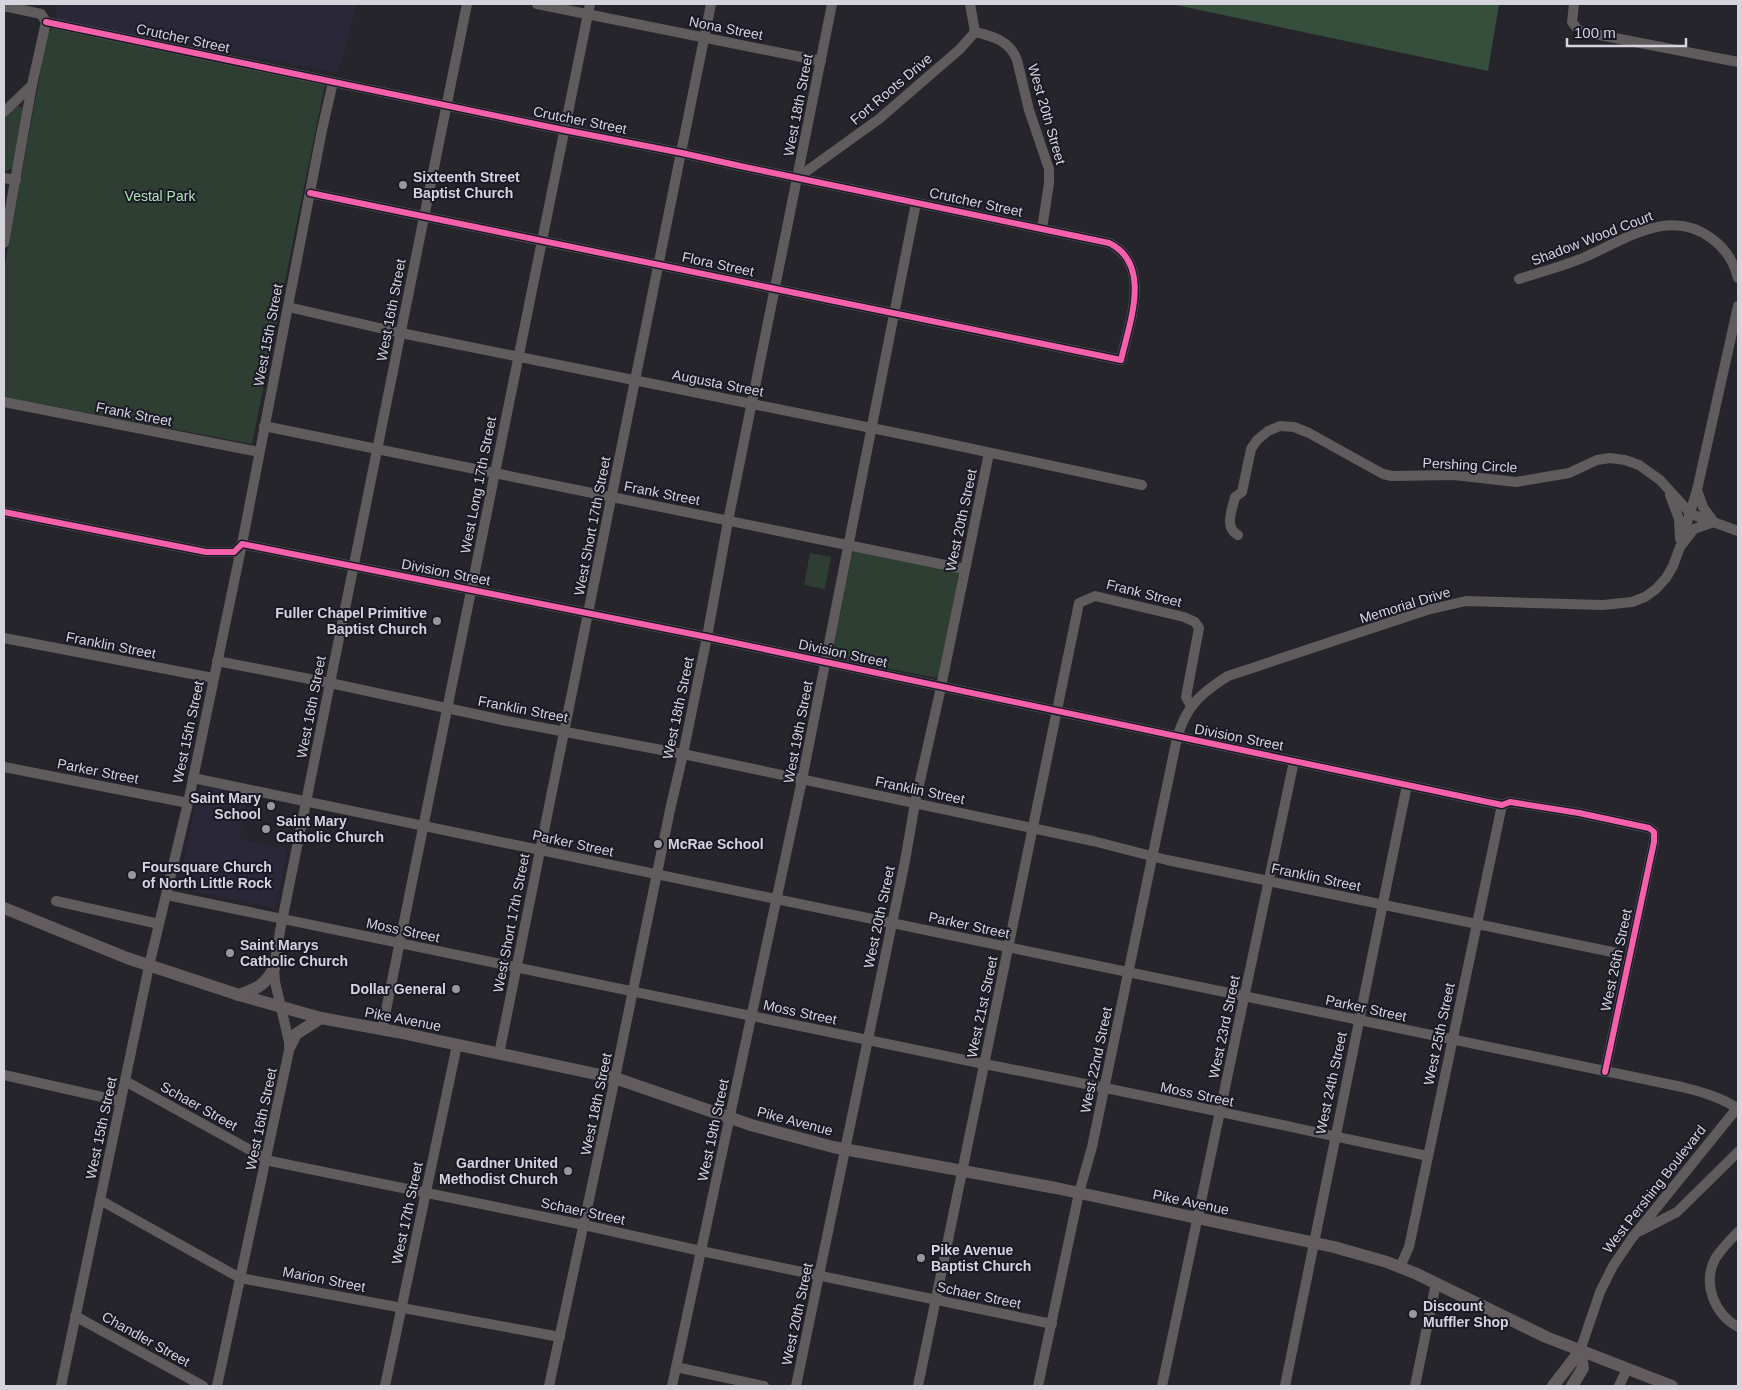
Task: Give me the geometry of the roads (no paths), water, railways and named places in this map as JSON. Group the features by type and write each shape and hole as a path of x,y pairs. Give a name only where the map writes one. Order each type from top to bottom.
{"main road":[{"name":"Pike Avenue","path":"4,908 42,925 149,966 239,995 321,1018 615,1078 730,1118 792,1137 845,1150 1079,1193 1313,1242 1361,1254 1400,1267 1529,1329 1580,1351 1672,1386"},
{"path":"239,995 258,988 265,982 274,968"},
{"path":"290,1046 296,1034 321,1018"},
{"name":"West Pershing Boulevard","path":"1553,1386 1580,1351"},
{"name":"West Pershing Boulevard","path":"1572,1386 1583,1368 1580,1351"}],"street":[{"name":"West 16th Street","path":"218,1386 290,1046 275,982 274,968 282,919 467,4"},
{"name":"Nona Street","path":"537,4 588,9 704,38 821,61"},
{"name":"West Short 17th Street","path":"499,1054 711,4"},
{"name":"West 18th Street","path":"549,1386 707,637 728,520 832,4"},
{"path":"970,4 975,32"},
{"path":"1574,4 1572,22 1579,31 1738,62"},
{"name":"Crutcher Street","path":"4,6 41,14 46,22 1109,243 1122,252 1129,263 1134,276 1136,290 1121,360"},
{"name":"West Long 17th Street","path":"382,1030 588,9"},
{"path":"4,243 32,85 46,22"},
{"name":"Fort Roots Drive","path":"797,178 879,119 960,50 975,32"},
{"name":"West 20th Street","path":"975,32 998,38 1014,52 1017,60 1029,110 1049,169 1049,183 1042,229"},
{"name":"West 15th Street","path":"61,1386 149,966 188,802 242,544 333,82"},
{"path":"4,112 32,85"},
{"path":"4,178 16,180"},
{"name":"Flora Street","path":"310,193 1121,360"},
{"name":"West 19th Street","path":"672,1386 802,780 916,203"},
{"name":"Shadow Wood Court","path":"1520,279 1572,263 1652,227 1673,225 1686,226 1697,230 1717,242 1728,254 1738,278"},
{"path":"1680,547 1697,490 1738,306"},
{"name":"Augusta Street","path":"288,307 1142,485"},
{"name":"Frank Street","path":"4,402 259,452"},
{"name":"Frank Street","path":"264,426 965,569"},
{"name":"Pershing Circle","path":"1238,534 1232,531 1229,525 1234,497 1242,492 1251,449 1257,440 1268,431 1280,426 1294,426 1383,474 1392,476 1454,475 1516,482 1569,473 1597,460 1610,458 1624,460 1654,474 1690,514"},
{"name":"West 20th Street","path":"796,1386 915,803 989,453"},
{"name":"Memorial Drive","path":"1665,484 1679,519 1680,547"},
{"path":"1697,490 1703,507 1714,522"},
{"path":"4,512 206,552 234,552 242,544"},
{"path":"1690,514 1738,532"},
{"name":"Memorial Drive","path":"1177,738 1181,724 1191,706 1208,688 1228,676 1427,610 1466,601 1603,606 1632,602 1656,589 1666,578 1680,547 1694,530 1714,522"},
{"name":"Division Street","path":"242,544 707,637 1177,738 1502,805 1510,802 1579,813 1648,828 1654,834 1652,853"},
{"name":"Frank Street","path":"1079,603 1096,596 1184,617 1195,622 1199,628 1186,697 1191,706"},
{"name":"West 21st Street","path":"918,1386 1079,603"},
{"name":"Franklin Street","path":"4,638 213,678"},
{"name":"Franklin Street","path":"216,661 683,754 1032,828 1269,881 1617,953"},
{"name":"West 22nd Street","path":"1038,1386 1079,1193 1092,1147 1177,738"},
{"name":"West 23rd Street","path":"1162,1386 1294,761"},
{"name":"Parker Street","path":"4,767 188,802"},
{"name":"Parker Street","path":"193,778 1703,1092 1738,1107"},
{"name":"West 24th Street","path":"1285,1386 1334,1136 1407,785"},
{"name":"West 25th Street","path":"1400,1267 1409,1247 1502,805"},
{"name":"West 26th Street","path":"1605,1072 1652,853"},
{"name":"Moss Street","path":"167,895 984,1064 1104,1087 1428,1156"},
{"path":"56,901 159,924"},
{"name":"West 17th Street","path":"385,1386 457,1045"},
{"path":"4,1076 120,1102"},
{"name":"Schaer Street","path":"125,1081 267,1159 584,1224 701,1251 1052,1324"},
{"name":"West Pershing Boulevard","path":"1580,1351 1605,1279 1618,1257 1738,1107"},
{"path":"1637,1233 1677,1212 1738,1152"},
{"name":"Marion Street","path":"100,1200 240,1278 560,1337"},
{"path":"1738,1232 1720,1252 1714,1262 1710,1290 1713,1301 1722,1315 1738,1327"},
{"path":"1415,1386 1436,1283"},
{"name":"Chandler Street","path":"76,1316 203,1386"},
{"path":"676,1367 764,1386"},
{"path":"1619,1386 1627,1369"}],"place":[{"name":"Sixteenth Street Baptist Church","path":"403,185"},
{"name":"Fuller Chapel Primitive Baptist Church","path":"437,621"},
{"name":"Saint Mary School","path":"271,806"},
{"name":"Saint Mary Catholic Church","path":"266,829"},
{"name":"McRae School","path":"658,844"},
{"name":"Foursquare Church of North Little Rock","path":"132,875"},
{"name":"Saint Marys Catholic Church","path":"230,953"},
{"name":"Dollar General","path":"456,989"},
{"name":"Gardner United Methodist Church","path":"568,1171"},
{"name":"Pike Avenue Baptist Church","path":"921,1258"},
{"name":"Discount Muffler Shop","path":"1413,1314"}],"park label":[{"name":"Vestal Park","path":"160,196"}]}
